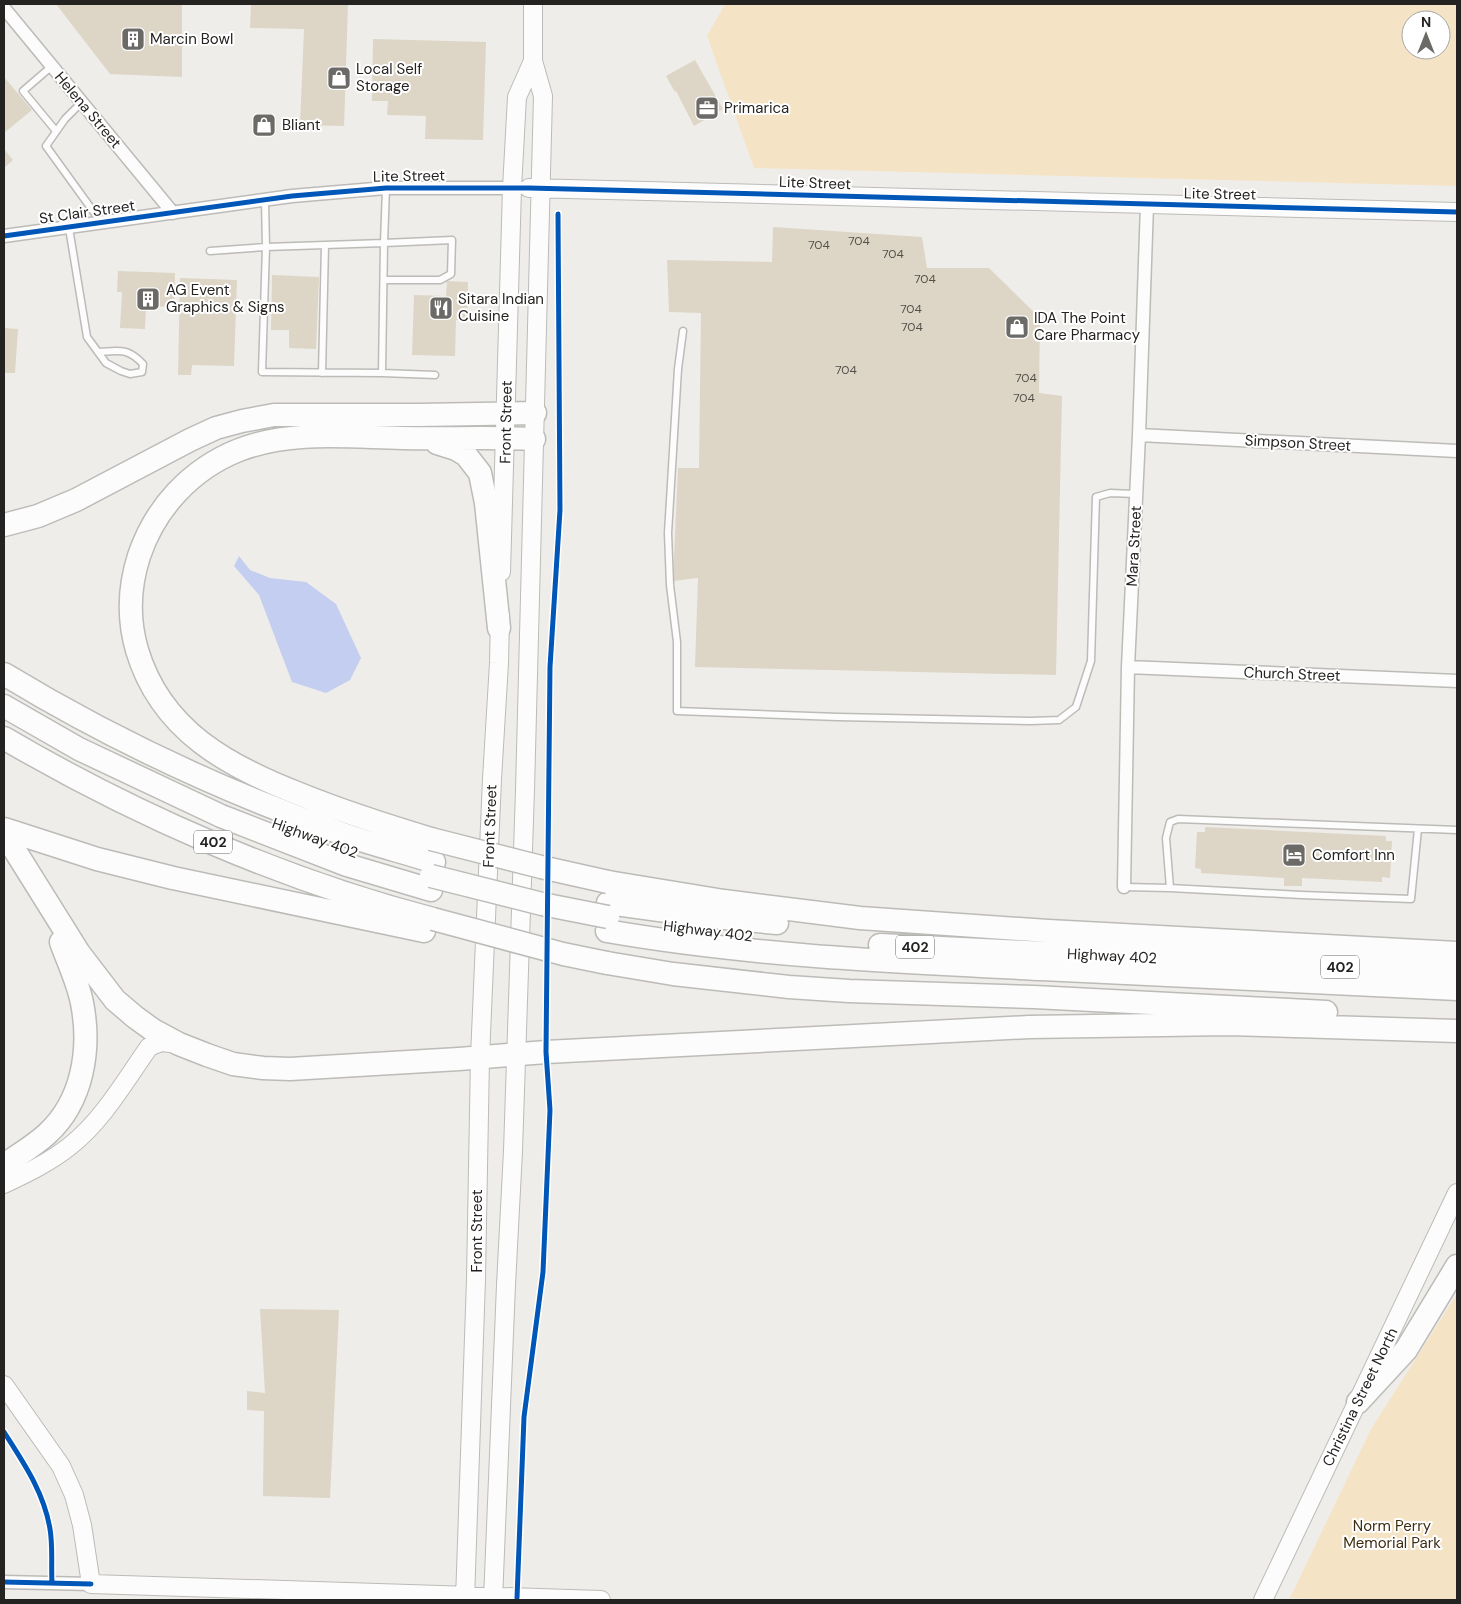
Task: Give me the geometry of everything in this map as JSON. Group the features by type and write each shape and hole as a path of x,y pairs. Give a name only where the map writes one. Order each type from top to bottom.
{"highway":[{"path":"4,525 38,516 76,500 190,440 216,428 242,421 274,415 534,413"},
{"path":"534,439 317,436 287,438 239,450 200,471 184,484 169,501 149,532 137,563 131,600 134,640 141,664 160,701 197,740 220,757 274,785 326,805 431,839 542,867 608,908 705,946 901,962 1457,989"},
{"path":"404,438 445,444 456,449 466,454 480,473 486,503 499,628"},
{"path":"4,674 119,739 189,773 345,835 432,876"},
{"name":"Highway 402","path":"4,690 121,754 229,805 343,849 432,876 542,904 608,908 664,927 780,939 1457,973"},
{"path":"4,706 79,749 221,816 347,865 432,876"},
{"name":"402","path":"4,738 139,810 191,833 307,879 433,926 607,963 682,976 849,991 1034,997 1457,1018"},
{"path":"4,831 79,953 115,1000 152,1030 180,1044 233,1064 290,1069 516,1054 1057,1026 1228,1024 1457,1031"},
{"path":"4,831 97,859 173,878 433,926"},
{"path":"4,1165 47,1134 58,1122 75,1093 84,1060 85,1034 82,1002 39,887"},
{"path":"608,908 724,901 842,916 1048,931 1457,953"},
{"path":"4,1155 34,1144"},
{"path":"1358,1402 1406,1350 1457,1266"}],"main road":[{"name":"Front Street","path":"465,1598 476,1279 480,1057 499,628 506,412 527,188 543,96 533,61 533,4"},
{"name":"Front Street","path":"494,1599 526,790 534,439 527,188 517,97 533,61"},
{"name":"Lite Street","path":"527,188 1457,212"},
{"path":"4,1184 45,1164 72,1145 99,1118 149,1047 161,1042 180,1044"},
{"name":"Christina Street North","path":"1263,1600 1457,1193"},
{"path":"4,1385 61,1466 76,1503 82,1525 92,1584 494,1599 601,1600"}],"street":[{"name":"Helena Street","path":"4,8 173,213"},
{"name":"Lite Street","path":"173,213 292,196 386,188 527,188"},
{"name":"Mara Street","path":"1124,887 1128,667 1147,205"},
{"name":"St Clair Street","path":"4,236 173,213"},
{"name":"Simpson Street","path":"1139,435 1457,451"},
{"name":"Church Street","path":"1128,667 1457,681"},
{"path":"4,1582 92,1584"}],"lane":[{"path":"52,66 24,91 56,131"},
{"path":"82,102 65,119 46,146 102,223"},
{"path":"382,373 386,188"},
{"path":"265,200 266,248 262,372 435,375"},
{"path":"69,228 87,337 106,363 130,374 142,372 143,364 134,354 121,350 98,352"},
{"path":"210,251 452,240 451,274 440,280 384,280"},
{"path":"322,373 324,245"},
{"path":"683,331 678,369 668,533 670,585 676,642 676,711 838,717 1059,720 1076,707 1091,661 1096,497 1110,493 1136,494"},
{"path":"1170,888 1166,838 1170,822 1178,819 1457,830"},
{"path":"1124,887 1411,899 1418,828"}],"green space":[{"path":"725,4 1457,4 1457,186 754,168 707,36"},
{"name":"Norm Perry Memorial Park","path":"1457,1294 1457,1600 1290,1598 1371,1429"}],"water":[{"path":"239,556 250,570 270,578 306,582 336,604 361,658 350,680 326,693 292,682 259,595 234,566"}],"building":[{"name":"Marcin Bowl","path":"56,4 182,4 182,77 110,74"},
{"path":"251,4 348,4 344,126 300,125 304,29 250,28"},
{"path":"373,39 486,42 483,140 425,139 426,116 387,115 388,101 372,101"},
{"path":"695,60 723,109 694,126 666,76"},
{"path":"4,77 32,110 4,133"},
{"path":"4,149 13,160 4,168"},
{"path":"773,227 922,237 927,268 989,268 1040,318 1039,393 1062,396 1056,675 695,667 698,578 673,581 678,468 699,468 701,313 669,312 667,260 772,262"},
{"name":"AG Event Graphics & Signs","path":"118,271 175,273 174,307 146,306 145,329 120,328 122,292 117,292"},
{"path":"272,275 319,277 316,349 289,348 289,330 271,330"},
{"path":"180,278 237,280 234,366 192,365 191,375 178,375"},
{"name":"Sitara Indian Cuisine","path":"447,281 468,282 467,321 456,320 455,356 412,355 414,295 446,296"},
{"path":"4,328 18,329 15,373 4,373"},
{"name":"Comfort Inn","path":"1205,827 1386,836 1386,841 1392,841 1390,878 1382,877 1382,882 1302,878 1302,886 1284,886 1284,878 1201,873 1201,869 1195,868 1197,832 1205,832"},
{"path":"260,1309 339,1310 330,1498 263,1496 264,1411 247,1410 247,1391 265,1393"}],"cycle path":[{"path":"4,236 292,196 386,188 529,188 1457,212"},
{"path":"517,1598 524,1417 543,1272 550,1110 546,1052 550,667 560,510 558,214"},
{"path":"4,1432 32,1478 43,1502 51,1535 52,1583"},
{"path":"4,1582 91,1584"}],"place":[{"name":"Marcin Bowl","path":"133,39"},
{"name":"Local Self Storage","path":"339,78"},
{"name":"Primarica","path":"707,108"},
{"name":"Bliant","path":"264,125"},
{"name":"AG Event Graphics & Signs","path":"148,299"},
{"name":"Sitara Indian Cuisine","path":"441,308"},
{"name":"IDA The Point Care Pharmacy","path":"1017,327"},
{"name":"Comfort Inn","path":"1294,855"}]}
